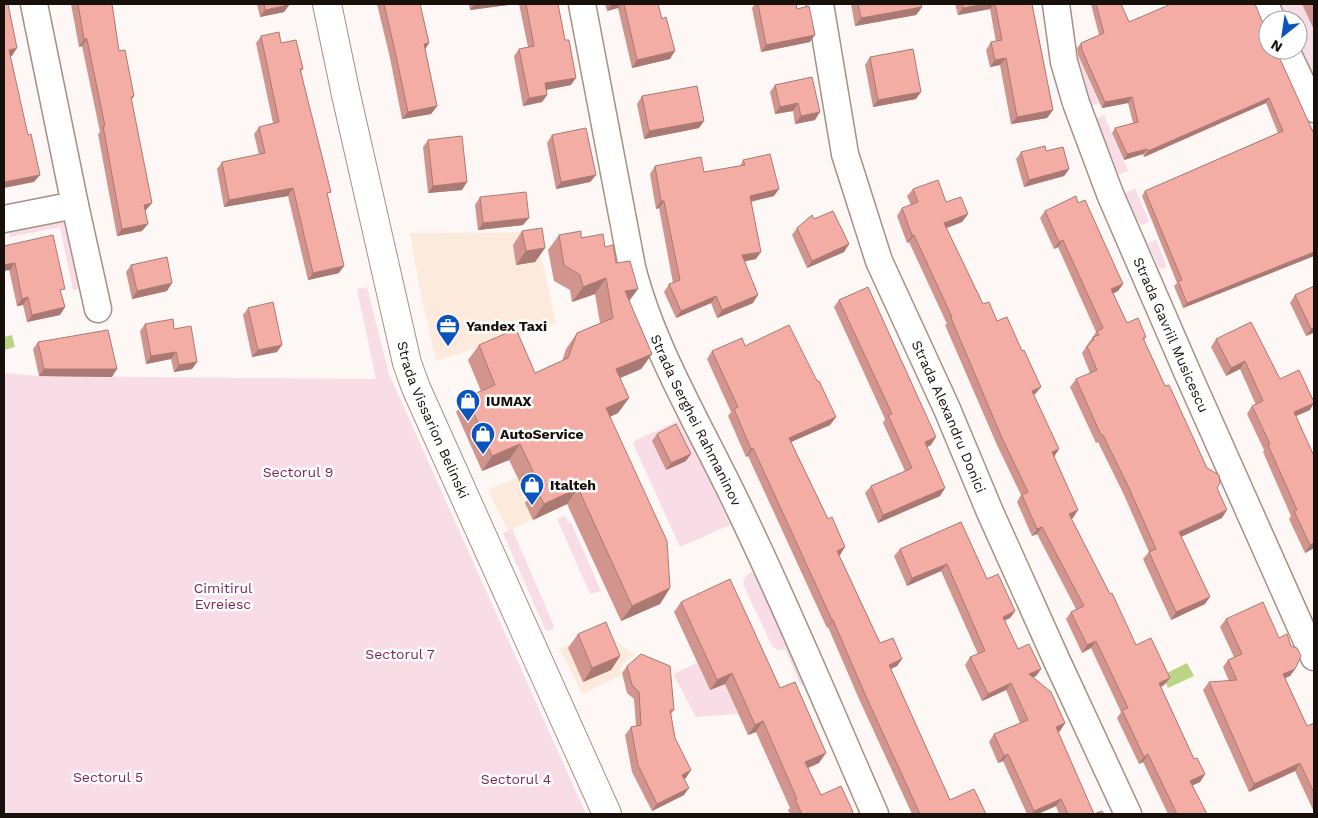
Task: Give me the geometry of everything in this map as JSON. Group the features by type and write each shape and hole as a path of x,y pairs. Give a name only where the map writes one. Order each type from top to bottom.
{"main road":[{"name":"Strada Vissarion Belinski","path":"327,4 399,330 410,371 607,814"}],"street":[{"path":"34,4 98,309"},
{"name":"Strada Serghei Rahmaninov","path":"582,4 632,267 645,309 672,373 770,574 875,814"},
{"name":"Strada Alexandru Donici","path":"820,4 845,154 878,260 947,409 990,512 1057,661 1128,814"},
{"name":"Strada Gavriil Musicescu","path":"1056,4 1064,62 1076,103 1110,194 1184,366 1314,657"},
{"path":"1291,60 1314,109"},
{"path":"4,219 75,205"}],"shaded area":[{"path":"536,232 556,323 436,361 419,285 410,233"},
{"path":"12,335 15,347 4,350 4,337"},
{"path":"518,477 567,504 508,531 488,490"},
{"path":"600,628 634,655 622,665 620,676 582,694 560,649"},
{"path":"1187,663 1194,676 1168,688 1163,675"}],"green space":[{"path":"1271,4 1302,4 1305,10 1274,10"},
{"path":"1308,17 1314,30 1314,96 1301,60 1308,60"},
{"path":"1075,48 1099,103 1087,108 1075,70"},
{"path":"1104,115 1128,171 1117,175 1094,120"},
{"path":"1135,188 1149,222 1141,225 1132,212 1124,194"},
{"path":"65,218 83,288 73,290 60,227 10,237 8,227"},
{"path":"1156,240 1167,267 1162,269 1159,268 1148,243"},
{"name":"Cimitirul Evreiesc","path":"367,287 389,374 586,814 4,814 4,373 39,376 376,379 357,289"},
{"path":"682,419 730,525 680,547 633,443"},
{"path":"565,516 568,523 571,522 601,591 590,594 557,519"},
{"path":"512,529 554,626 552,630 546,631 503,533"},
{"path":"751,572 759,575 805,685 801,686 785,649 778,650 772,646 743,584 745,577"},
{"path":"697,663 710,690 730,682 738,714 696,717 673,674"}],"building":[{"path":"4,4 8,4 17,48 9,50 28,135 31,134 40,175 4,182"},
{"path":"78,4 112,4 119,51 125,50 134,96 131,97 152,203 144,205 148,224 122,229 103,126 105,126 87,39 84,39"},
{"path":"264,4 289,4 289,5 265,10"},
{"path":"384,4 420,4 429,43 424,44 437,106 408,112"},
{"path":"526,4 558,4 565,40 569,40 576,78 545,83 547,95 529,98 519,49 534,46"},
{"path":"624,4 658,4 662,19 666,17 675,51 637,60"},
{"path":"758,4 796,4 797,9 809,6 815,35 766,45"},
{"path":"858,4 921,4 922,7 861,18"},
{"path":"962,4 986,4 963,8"},
{"path":"995,4 1032,4 1053,110 1017,117 1006,58 995,60 991,42 1002,40"},
{"path":"1096,4 1121,4 1129,22 1171,4 1255,4 1258,11 1258,60 1281,60 1314,134 1314,252 1187,303 1178,281 1182,280 1145,191 1283,131 1269,98 1148,151 1147,149 1127,154 1115,128 1138,122 1132,97 1105,102 1082,50 1081,43 1104,33"},
{"path":"279,32 281,43 296,40 303,69 300,69 331,192 327,193 344,266 313,273 293,188 229,200 222,162 265,153 259,127 279,122 261,36"},
{"path":"913,49 921,92 878,100 870,57"},
{"path":"812,77 820,112 801,116 798,103 780,107 775,85"},
{"path":"697,86 704,121 649,131 642,96"},
{"path":"586,128 596,175 561,182 552,135"},
{"path":"462,136 467,182 433,186 428,140"},
{"path":"1045,146 1046,151 1063,147 1069,169 1029,180 1021,152"},
{"path":"770,154 779,189 750,196 761,252 742,255 758,295 722,310 716,296 681,311 669,284 680,280 664,201 661,201 655,166 701,157 704,172 745,165 743,160"},
{"path":"938,180 946,202 961,197 968,214 944,223 983,304 989,302 997,321 1007,317 1041,387 1032,391 1059,449 1052,452 1078,510 1069,514 1110,594 1112,593 1136,645 1151,638 1170,678 1159,683 1194,759 1197,758 1205,774 1190,781 1207,814 1177,814 1148,754 1144,757 1122,710 1128,708 1096,641 1087,645 1071,612 1084,606 1042,527 1037,529 1022,495 1028,492 1002,438 952,317 914,235 912,235 902,208 918,202 913,189"},
{"path":"526,192 529,218 483,223 480,197"},
{"path":"1076,196 1078,203 1085,200 1123,284 1111,289 1127,323 1138,318 1146,337 1143,338 1165,386 1169,385 1207,468 1219,475 1220,483 1217,488 1227,510 1179,532 1210,597 1176,612 1149,552 1156,549 1129,488 1103,435 1101,435 1076,379 1097,370 1087,346 1094,340 1093,337 1099,335 1097,331 1103,328 1063,240 1059,242 1045,211"},
{"path":"833,211 849,244 812,261 797,228 812,215 814,219"},
{"path":"542,228 545,248 526,251 522,231"},
{"path":"581,231 581,238 603,234 605,247 613,245 616,263 630,261 638,289 625,291 652,354 616,369 629,398 606,408 667,541 670,588 632,606 578,488 544,504 536,488 540,486 520,444 492,456 467,397 495,385 479,345 516,329 535,373 568,358 577,333 613,318 606,278 583,287 580,275 564,265 559,235"},
{"path":"53,235 65,289 60,290 65,307 32,315 28,297 22,299 15,263 4,265 4,246"},
{"path":"167,257 172,283 137,291 131,265"},
{"path":"1314,286 1314,328 1311,329 1295,295"},
{"path":"868,287 936,437 925,442 945,488 883,515 871,486 912,468 888,415 892,414 839,300"},
{"path":"273,302 282,345 258,350 248,308"},
{"path":"173,319 174,329 191,326 197,362 179,365 176,352 151,356 145,324"},
{"path":"1251,322 1280,379 1299,370 1314,402 1294,412 1314,456 1314,543 1310,545 1294,511 1297,510 1268,445 1270,444 1252,406 1263,401 1245,361 1231,368 1216,339"},
{"path":"789,325 836,417 789,438 828,519 832,517 845,547 837,551 880,643 893,638 902,659 889,665 950,800 974,789 986,814 920,814 833,620 753,448 751,449 734,409 738,407 712,351 742,338 745,346"},
{"path":"108,330 117,369 44,369 38,342"},
{"path":"676,424 691,454 671,463 657,434"},
{"path":"961,522 987,579 998,574 1015,611 1003,617 1018,649 1029,644 1041,669 1029,674 1051,692 1065,723 1056,727 1094,814 1068,814 1061,799 1034,811 1008,754 1004,756 994,734 1028,720 1011,683 988,694 970,657 985,651 947,564 912,578 900,549"},
{"path":"730,579 780,688 795,682 826,753 805,762 821,795 841,786 853,812 852,814 802,814 763,721 755,725 732,673 717,680 681,602"},
{"path":"1263,602 1279,638 1287,634 1291,646 1297,648 1301,656 1295,669 1283,674 1307,726 1314,723 1314,793 1300,763 1254,784 1209,682 1237,680 1228,660 1242,654 1226,619"},
{"path":"606,622 620,656 592,668 578,634"},
{"path":"641,654 670,666 674,710 670,710 675,738 691,770 682,775 689,788 657,804 638,765 631,727 641,725 639,692 632,685 627,666"}],"place":[{"name":"Yandex Taxi","path":"448,347"},
{"name":"IUMAX","path":"468,422"},
{"name":"AutoService","path":"483,455"},
{"name":"Italteh","path":"532,506"}],"park label":[{"name":"Sectorul 9","path":"298,472"},
{"name":"Sectorul 7","path":"400,654"},
{"name":"Sectorul 5","path":"108,777"},
{"name":"Sectorul 4","path":"516,779"}]}
